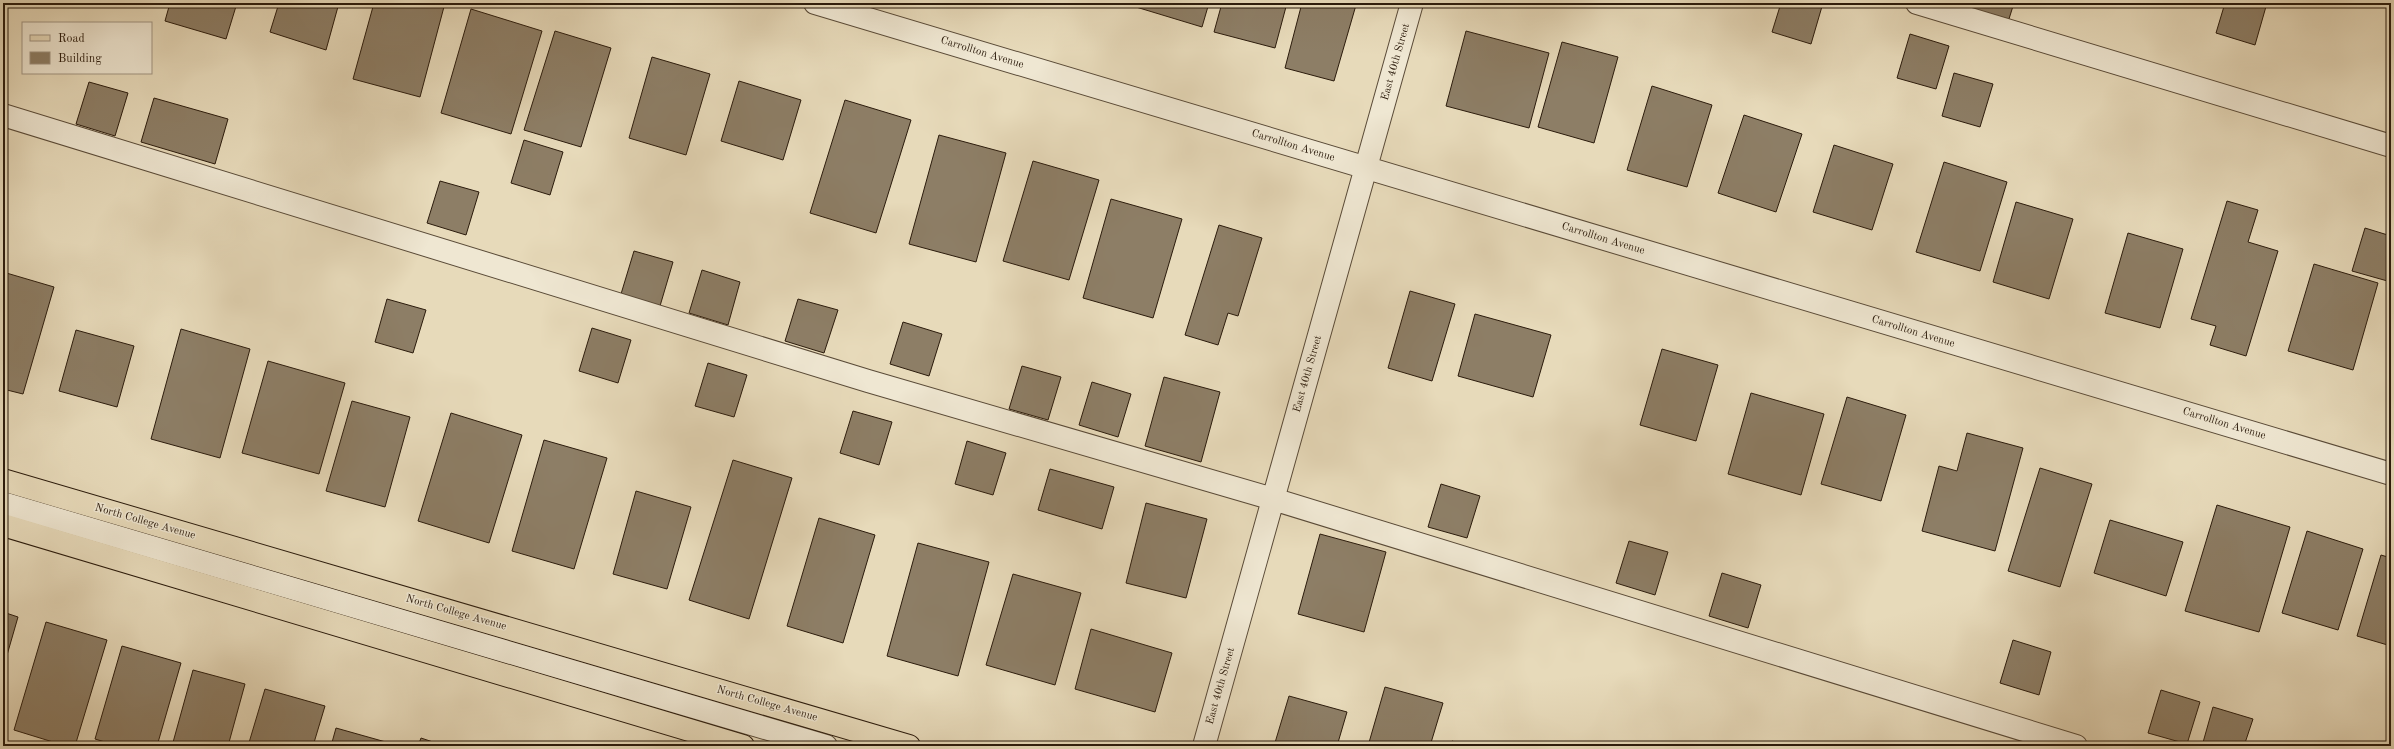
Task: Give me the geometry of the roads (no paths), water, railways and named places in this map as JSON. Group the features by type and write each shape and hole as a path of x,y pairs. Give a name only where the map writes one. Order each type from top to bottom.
{"main road":[{"name":"North College Avenue","path":"3,480 909,746"},
{"path":"3,525 743,746"}],"street":[{"name":"Carrollton Avenue","path":"815,3 2391,474"},
{"name":"East 40th Street","path":"1204,746 1412,3"},
{"path":"1917,3 2391,146"},
{"path":"3,115 876,383 1273,499 2076,746"},
{"name":"North College Avenue","path":"3,502 826,746"}]}
